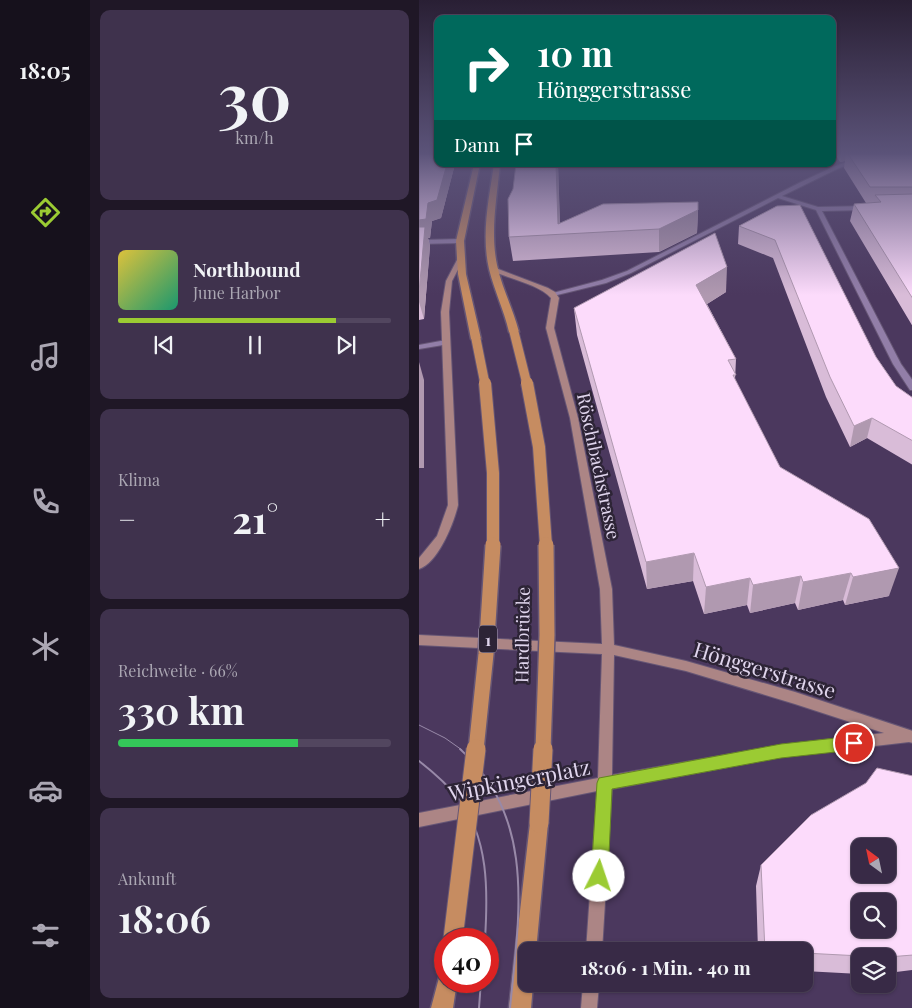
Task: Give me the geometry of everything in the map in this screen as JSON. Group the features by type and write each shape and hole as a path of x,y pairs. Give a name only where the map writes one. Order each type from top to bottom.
{"main road":[{"name":"1","path":"461,258 461,241 469,201"},
{"name":"Hardbrücke","path":"493,201 489,237 493,269 514,332 531,399 539,447 545,556 544,721 539,822 520,1008"},
{"name":"Hardbrücke","path":"454,928 469,816 490,620 494,538 494,470 486,382 462,274 461,258"},
{"path":"443,1008 445,993"}],"street":[{"path":"493,269 513,279 545,288 553,294 604,282 629,272 767,201"},
{"path":"793,201 818,209 875,208"},
{"path":"818,209 897,364 912,388"},
{"path":"419,242 461,241"},
{"path":"419,565 437,544 449,520 453,505 445,312 449,281 461,258"},
{"name":"Röschibachstrasse","path":"553,294 556,300 549,320 550,328 574,418 599,545 606,589 607,649"},
{"path":"419,347 446,342"},
{"path":"419,640 607,649"},
{"name":"Hönggerstrasse","path":"607,649 686,666 795,698 911,737"},
{"name":"Wipkingerplatz","path":"419,820 605,783 607,649"},
{"name":"Hönggerstrasse","path":"605,783 781,751 911,737"},
{"path":"595,942 605,783"},
{"path":"589,1008 590,992"}],"building":[{"path":"419,201 434,201 428,203 426,219 419,220"},
{"path":"508,201 557,201 558,224 603,204 698,202 698,210 659,229 509,237"},
{"path":"913,201 913,299 854,204"},
{"path":"800,205 876,357 896,386 913,398 913,441 872,418 854,426 830,377 775,240 739,226 777,206"},
{"path":"419,227 425,227 419,292"},
{"path":"715,233 727,267 696,285 736,359 728,360 736,375 733,375 780,467 869,519 899,568 853,577 851,573 803,582 801,576 753,585 750,578 706,587 694,553 646,562 574,308"},
{"path":"877,768 913,776 913,955 896,956 896,948 851,948 851,955 813,953 813,942 765,942 761,865 811,815 866,783"}],"tram line":[{"path":"419,725 445,738 462,750"},
{"path":"460,749 485,776 502,806 512,837 517,870 518,904 517,938 510,1008"},
{"path":"419,761 440,778 458,798 476,830 481,847 486,884 485,928"},
{"path":"479,1008 480,993"}],"route":[{"path":"599,876 605,783 781,751 854,743"}]}
